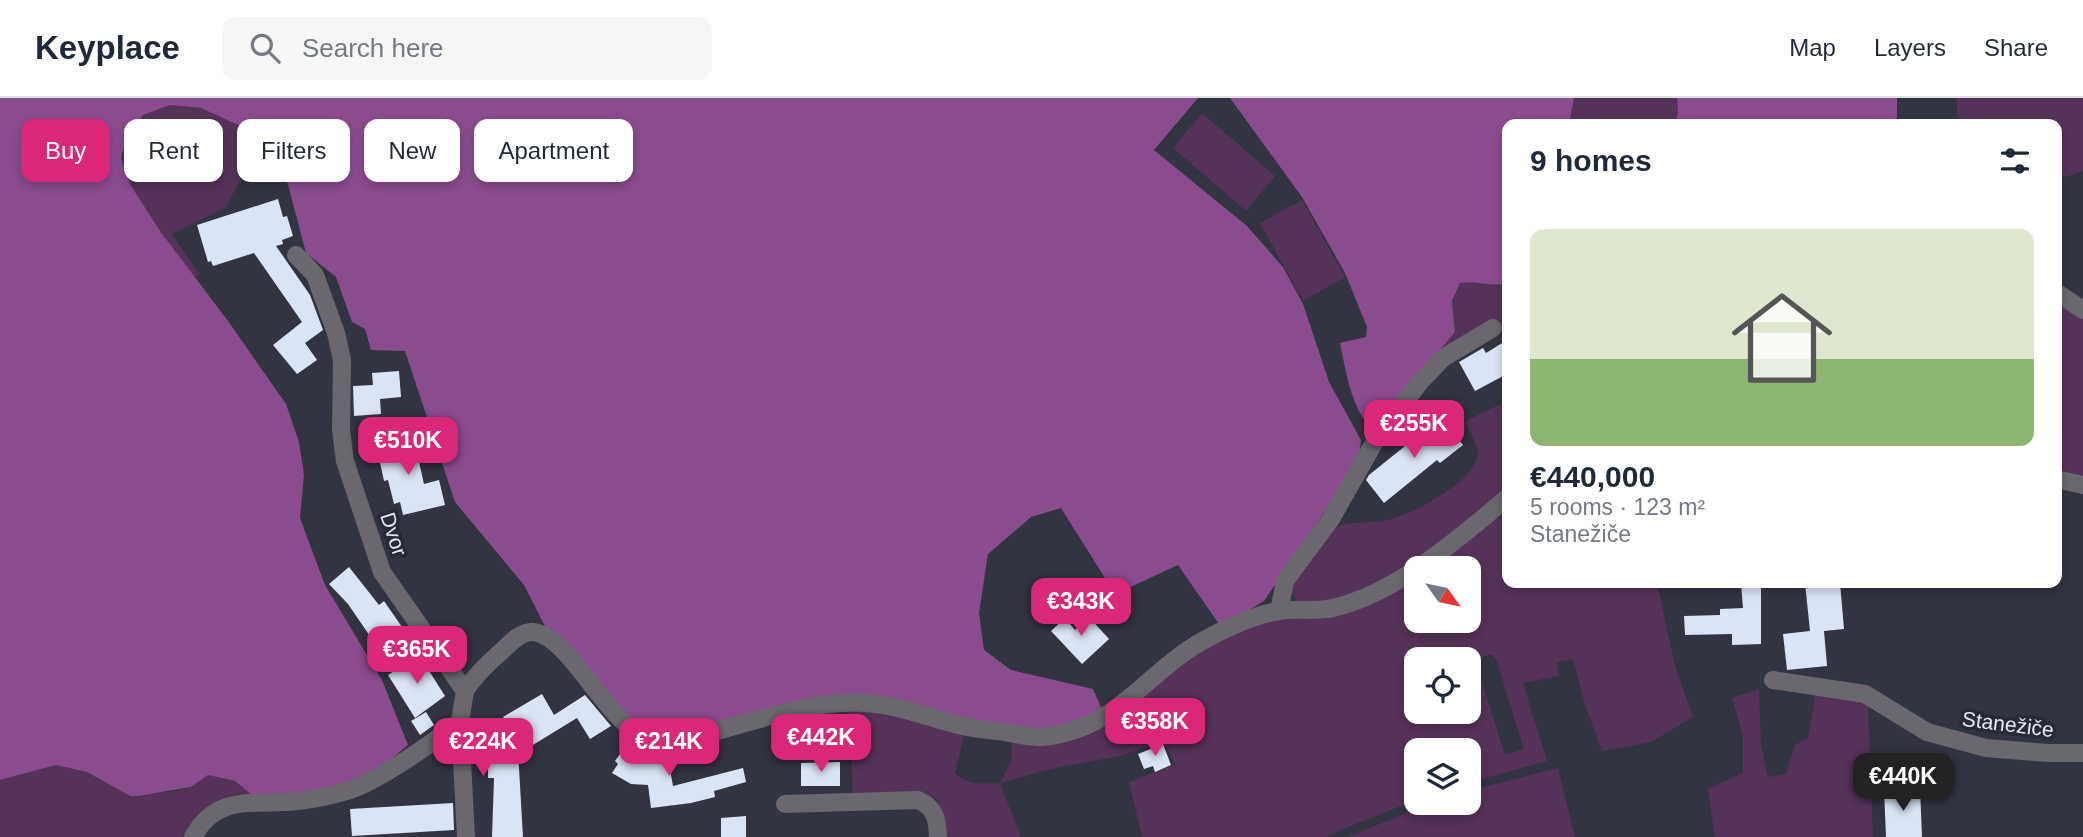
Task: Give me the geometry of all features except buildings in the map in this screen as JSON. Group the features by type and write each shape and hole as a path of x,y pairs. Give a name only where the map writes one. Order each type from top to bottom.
{"street":[{"name":"Dvor","path":"296,255 315,275 336,333 342,360 341,430 345,461 382,572 465,691"},
{"path":"2062,296 2083,310"},
{"path":"1279,611 1285,581 1331,519 1374,443 1420,382 1443,358 1493,328"},
{"path":"2062,480 2083,485"},
{"path":"466,837 460,722 465,691 475,676 524,633 541,634 558,647 621,719 634,731 650,739 669,741 690,738 820,704 843,703 874,703 905,709 960,726 1038,738 1073,733 1102,720 1129,701 1185,651 1226,629 1279,611 1334,608 1405,576 1450,545 1502,502"},
{"name":"Stanežiče","path":"1773,680 1864,694 1938,737 1986,748 2048,754 2083,753"},
{"path":"193,837 207,817 225,807 247,801 296,802 326,796 374,780 460,722"},
{"path":"785,804 918,800 930,805 936,817 938,837"}],"shaded area":[{"path":"0,98 1198,98 1154,150 1247,226 1283,267 1303,304 1329,382 1361,440 1359,461 1264,601 1219,624 1178,565 1115,594 1061,508 1031,517 988,554 979,613 984,650 1011,670 1093,689 1104,714 1038,733 992,726 873,698 674,739 646,732 549,634 524,585 455,502 405,351 371,350 365,329 352,322 336,277 306,253 287,182 350,182 350,119 237,119 237,125 201,108 170,105 143,115 140,119 124,119 121,159 124,182 129,182 160,231 286,404 299,442 304,475 300,518 325,585 382,680 408,745 370,777 312,792 252,795 235,781 208,775 191,787 130,796 87,772 56,765 0,780"},
{"path":"1230,98 1574,98 1570,119 1502,119 1502,284 1460,283 1452,301 1455,332 1382,420 1368,425 1353,396 1340,343 1366,337 1367,327 1345,273 1302,197"},
{"path":"1574,98 1677,98 1676,119 1570,119"},
{"path":"1677,98 1897,98 1897,119 1676,119"},
{"path":"1957,98 2083,98 2083,171 2062,178 2062,119 1957,119"},
{"path":"170,105 201,108 237,125 239,182 226,207 172,234 199,274 194,277 160,231 129,182 223,182 223,119 140,119 143,115"},
{"path":"1202,113 1275,176 1246,211 1173,148"},
{"path":"124,146 124,167 121,159"},
{"path":"1302,200 1345,277 1303,301 1260,223"},
{"path":"1473,280 1496,286 1502,284 1502,331 1495,322 1450,348 1443,345 1455,332 1453,307 1460,283"},
{"path":"2062,307 2083,317 2083,478 2062,473"},
{"path":"1502,403 1502,494 1426,556 1404,556 1404,569 1332,604 1298,602 1291,591 1291,582 1330,532 1345,524 1394,518 1435,499 1470,471 1476,461 1476,446 1466,421"},
{"path":"1502,508 1502,588 1658,588 1675,666 1693,717 1651,742 1602,751 1584,702 1573,659 1557,662 1559,676 1523,683 1547,761 1481,779 1481,738 1404,738 1404,805 1323,837 1142,837 1129,782 1175,765 1164,740 1124,755 1046,770 1000,783 1011,761 1012,739 1046,741 1159,678 1234,632 1404,578 1404,634 1480,634 1481,556 1440,556"},
{"path":"1759,689 1761,745 1768,777 1786,774 1795,745 1808,738 1816,691 1868,704 1873,837 1715,837 1708,789 1743,773 1743,736 1732,698"},
{"path":"877,709 965,731 955,773 970,782 1000,783 1021,837 944,837 943,813 935,797 917,793 853,795 849,712"},
{"path":"56,765 87,772 130,796 191,787 208,775 235,781 252,795 231,798 204,809 183,837 0,837 0,780"},
{"path":"1558,768 1575,837 1347,837 1404,814 1481,815 1481,788"}]}
